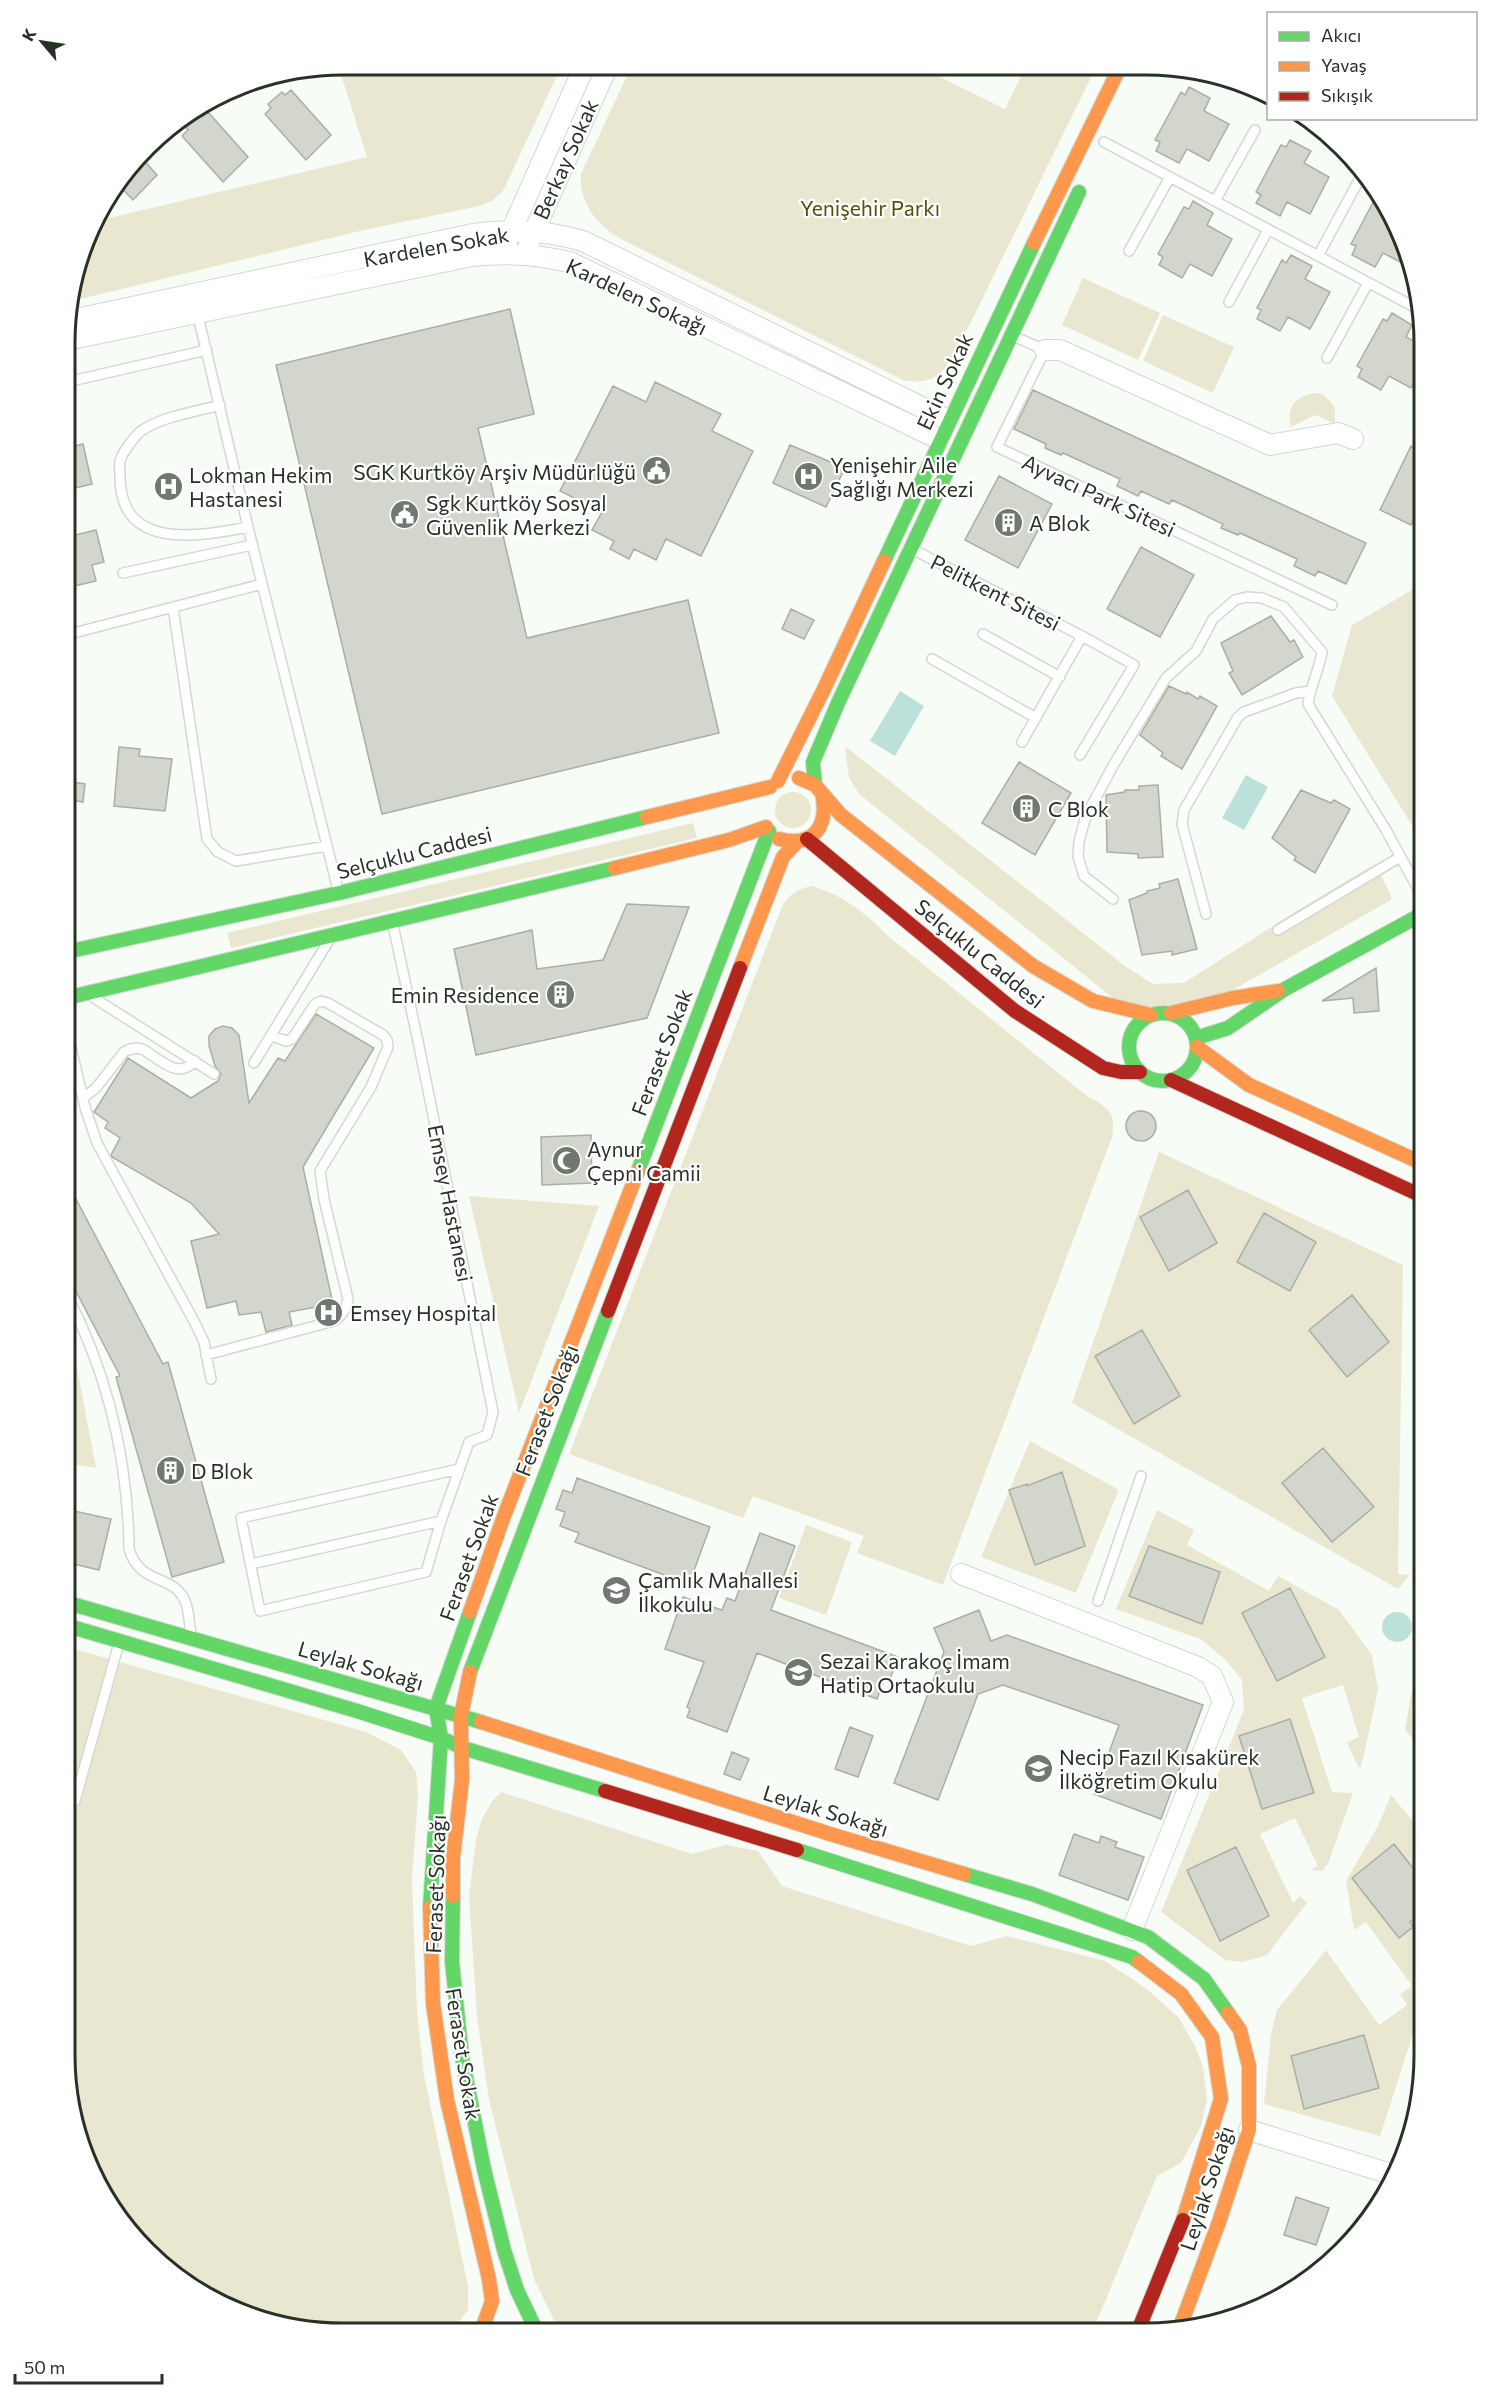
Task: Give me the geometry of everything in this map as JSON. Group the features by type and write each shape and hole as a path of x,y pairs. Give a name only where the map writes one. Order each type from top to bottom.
{"street":[{"path":"504,253 510,231 580,75"},
{"name":"Berkay Sokak","path":"525,254 532,231 603,75"},
{"name":"Ekin Sokak","path":"774,784 824,689 948,420 1116,75"},
{"name":"Ekin Sokak","path":"818,789 813,762 820,744 910,548 1083,184"},
{"name":"Kardelen Sokak","path":"76,319 473,234 510,231 559,234 583,241 948,420"},
{"name":"Kardelen Sokağı","path":"75,338 472,256 525,254 572,263 939,440"},
{"path":"1045,350 1060,350 1270,445 1338,433 1353,439"},
{"path":"948,420 963,437"},
{"path":"939,440 963,437"},
{"path":"75,996 332,934 392,923 729,840 764,818 774,784 797,778 818,789 825,803 822,824 816,833 802,841 786,841 764,818"},
{"name":"Selçuklu Caddesi","path":"75,950 339,892 774,784"},
{"name":"Selçuklu Caddesi","path":"818,789 841,815 1033,966 1093,1001 1151,1015"},
{"name":"Feraset Sokak","path":"484,2323 492,2301 489,2279 447,2100 433,2003 430,1938 441,1738 436,1707 504,1516 764,818"},
{"name":"Selçuklu Caddesi","path":"802,841 1015,1011 1103,1068 1121,1072 1140,1072"},
{"name":"Feraset Sokağı","path":"533,2323 517,2290 504,2250 484,2169 462,2057 452,1961 453,1858 462,1780 461,1716 470,1673 484,1632 783,857 802,841"},
{"path":"1197,1042 1228,1028 1285,989 1414,918"},
{"path":"1197,1042 1194,1062 1189,1070 1171,1080 1160,1081 1140,1072 1129,1052 1133,1030 1151,1015 1171,1013 1233,998 1285,989"},
{"path":"1171,1013 1181,1017 1189,1024 1197,1042 1249,1085 1414,1159"},
{"path":"1171,1080 1414,1192"},
{"path":"961,1574 1198,1667 1212,1676 1223,1702 1132,1930"},
{"name":"Leylak Sokağı","path":"75,1605 436,1707 830,1834 1032,1894 1148,1937 1204,1979 1240,2030 1249,2066 1249,2130 1219,2222 1182,2321"},
{"name":"Leylak Sokağı","path":"75,1628 441,1738 463,1748 773,1842 1132,1957 1181,1994 1212,2037 1221,2099 1188,2208 1141,2323"},
{"path":"1249,2130 1387,2173"}],"lane":[{"path":"1215,201 1255,130"},
{"path":"1104,142 1411,305"},
{"path":"1130,251 1170,177"},
{"path":"1318,256 1359,180"},
{"path":"1229,302 1269,230"},
{"path":"1327,358 1368,283"},
{"path":"197,312 252,545 339,892"},
{"path":"1011,335 1045,350"},
{"path":"75,380 207,350"},
{"name":"Ayvacı Park Sitesi","path":"1045,350 997,447 1332,605"},
{"path":"220,405 161,421 140,432 120,460 120,490 128,512 141,527 166,534 195,535 248,527"},
{"path":"123,573 252,545"},
{"name":"Pelitkent Sitesi","path":"910,548 1134,665 1080,755"},
{"path":"75,633 262,584"},
{"path":"1113,899 1084,876 1078,857 1086,816 1114,764 1166,678 1196,651 1213,619 1227,605 1247,597 1262,598 1284,607 1322,652 1308,704 1414,882"},
{"path":"173,607 207,839 218,852 236,861 327,846"},
{"name":"Pelitkent Sitesi","path":"984,634 1060,677"},
{"name":"Pelitkent Sitesi","path":"1022,742 1082,636"},
{"path":"932,659 1036,718"},
{"path":"1206,914 1182,824 1184,810 1238,717 1244,712 1296,693 1310,691"},
{"path":"1278,930 1400,857"},
{"name":"Emsey Hastanesi","path":"392,923 422,1058 493,1412 487,1435 469,1442 426,1572 260,1611 241,1518 459,1469"},
{"path":"254,1063 332,934"},
{"path":"87,993 214,1074"},
{"path":"206,1355 334,1321 343,1314 347,1306 348,1299 320,1172 371,1087 388,1047 387,1040 383,1035 321,1001 315,1004 292,1040 286,1041 272,1036"},
{"path":"83,1098 96,1088 124,1052 129,1050 139,1048 144,1050 176,1070 183,1070 195,1061"},
{"path":"75,1064 91,1129 103,1157 195,1323 204,1342 211,1379"},
{"path":"75,1312 94,1352 114,1414 126,1481 129,1549 132,1558 144,1573 163,1581 180,1593 185,1601 192,1638"},
{"path":"1098,1602 1141,1476"},
{"path":"251,1564 441,1521"},
{"path":"75,1802 120,1641"}],"green space":[{"path":"341,75 557,75 503,191 493,200 480,206 364,230 79,299 89,257 106,219 367,157"},
{"name":"Yenişehir Parkı","path":"627,75 936,75 1005,109 1022,75 1092,75 953,357 939,374 929,380 918,382 903,380 614,235 598,221 587,205 581,185 581,174"},
{"path":"1083,278 1160,313 1138,360 1062,325"},
{"path":"1163,315 1234,347 1213,393 1143,361"},
{"path":"1314,393 1323,394 1335,407 1335,424 1315,415 1291,427 1290,414 1293,404 1301,397"},
{"path":"1414,589 1414,829 1332,696 1352,625"},
{"path":"845,746 1125,966 1153,984 1184,983 1375,864 1391,895 1391,900 1194,1012 1123,1006 859,794 849,778"},
{"path":"793,792 806,797 811,810 806,823 793,828 780,823 775,810 780,797"},
{"path":"693,823 697,838 231,948 227,933"},
{"path":"812,886 833,894 871,920 1087,1096 1106,1107 1113,1121 1112,1137 943,1585 857,1553 864,1536 753,1496 743,1518 569,1454 782,907 794,893"},
{"path":"1159,1152 1403,1265 1398,1574 1410,1575 1398,1589 1072,1403"},
{"path":"469,1196 599,1206 519,1413"},
{"path":"75,1363 77,1368 96,1468 75,1465"},
{"path":"1030,1441 1119,1490 1076,1593 981,1557"},
{"path":"1157,1510 1194,1530 1187,1545 1269,1591 1278,1576 1339,1610 1372,1655 1378,1690 1361,1767 1358,1767 1347,1742 1359,1737 1343,1685 1302,1698 1332,1792 1353,1793 1328,1864 1322,1871 1310,1870 1318,1866 1295,1818 1260,1834 1293,1903 1300,1896 1307,1903 1267,1955 1243,1962 1225,1960 1161,1912 1244,1710 1242,1680 1225,1659 1200,1639 1116,1609"},
{"path":"806,1525 852,1542 826,1615 779,1598"},
{"path":"75,1649 366,1732 401,1750 416,1772 418,1796 412,1879 417,2012 424,2075 468,2287 468,2310 457,2323 343,2323 308,2321 257,2309 209,2287 166,2257 141,2232 111,2189 89,2141 77,2090 75,2055"},
{"path":"1414,1691 1414,1740 1405,1730 1411,1694"},
{"path":"501,1792 692,1854 726,1845 758,1851 782,1886 971,1946 1007,1936 1105,1961 1147,1989 1179,2018 1195,2046 1203,2067 1207,2099 1201,2126 1181,2163 1157,2176 1096,2323 557,2323 534,2279 489,2100 477,2017 469,1896 476,1839 482,1819 491,1803"},
{"path":"1391,1795 1414,1823 1414,2031 1380,2136 1264,2104 1271,2035 1277,2010 1326,1950 1379,2025 1407,2005 1400,1994 1412,1986 1366,1922 1354,1930 1346,1881 1378,1826"}],"water":[{"path":"900,691 924,706 895,756 870,741"},
{"path":"1246,775 1268,787 1244,830 1222,818"},
{"path":"1397,1612 1408,1616 1412,1627 1408,1638 1397,1642 1386,1638 1382,1627 1386,1616"}],"building":[{"path":"1189,87 1210,98 1204,111 1229,124 1209,161 1187,149 1179,163 1156,151 1160,142 1155,140 1181,92 1185,95"},
{"path":"291,90 331,135 306,160 265,114 271,108 268,104 282,92 285,95"},
{"path":"208,112 248,157 223,182 182,136 188,130 185,126"},
{"path":"1290,140 1311,151 1304,163 1329,177 1310,214 1287,202 1280,216 1256,203 1261,195 1256,192 1281,145 1286,147"},
{"path":"145,162 157,175 133,200 123,190"},
{"path":"1193,201 1213,213 1207,225 1232,239 1212,276 1190,264 1182,278 1159,265 1163,257 1158,254 1184,207 1189,209"},
{"path":"1374,202 1394,240 1402,263 1383,253 1375,267 1352,255 1356,246 1351,244"},
{"path":"1291,255 1312,266 1305,279 1330,292 1310,329 1288,317 1280,331 1257,319 1261,310 1257,308 1282,260 1286,263"},
{"name":"Sgk Kurtköy Sosyal Güvenlik Merkezi","path":"510,309 534,414 478,428 527,638 688,600 719,733 382,814 276,365"},
{"path":"1392,313 1412,325 1406,337 1414,341 1414,382 1411,388 1389,376 1381,390 1358,377 1362,369 1357,366 1383,319 1387,321"},
{"name":"SGK Kurtköy Arşiv Müdürlüğü","path":"655,382 721,414 712,431 753,451 701,556 666,539 656,560 634,549 629,559 610,549 614,541 592,530 602,512 560,491 613,386 646,402"},
{"path":"1033,390 1366,543 1346,584 1318,571 1315,576 1294,566 1297,559 1240,533 1238,535 1221,528 1223,524 1172,500 1169,504 1141,491 1138,496 1117,486 1120,479 1063,453 1061,455 1045,448 1046,444 1014,429"},
{"path":"83,444 92,484 75,488 75,446"},
{"name":"Yenişehir Aile Sağlığı Merkezi","path":"790,445 845,468 826,507 773,483"},
{"path":"1411,446 1414,448 1414,518 1411,525 1380,510"},
{"name":"A Blok","path":"999,476 1052,504 1018,568 965,540"},
{"path":"96,530 104,562 92,565 96,581 75,586 75,535"},
{"path":"1141,547 1194,575 1160,637 1107,609"},
{"path":"791,609 814,620 804,639 782,629"},
{"path":"1271,616 1290,642 1294,640 1303,657 1242,695 1229,673 1233,671 1221,643"},
{"path":"1169,686 1186,694 1187,692 1198,699 1200,696 1217,706 1182,769 1161,756 1163,753 1140,735"},
{"path":"119,747 140,749 139,756 172,759 165,811 114,806"},
{"name":"C Blok","path":"1019,762 1071,793 1035,855 982,823"},
{"path":"75,782 85,784 83,802 75,801"},
{"name":"C Blok","path":"1158,785 1163,857 1138,858 1138,854 1107,852 1106,795 1125,792 1125,790 1139,790 1139,786"},
{"path":"1301,790 1331,803 1334,800 1350,809 1315,873 1294,860 1296,857 1272,838"},
{"path":"1178,879 1197,949 1172,955 1172,951 1142,955 1129,900 1147,891 1160,888 1159,884"},
{"name":"Emin Residence","path":"627,904 689,907 647,1018 476,1055 454,949 532,930 537,969 603,960"},
{"path":"1376,968 1379,1011 1354,1013 1353,998 1322,1001"},
{"path":"316,1014 374,1048 303,1167 333,1304 289,1312 292,1325 266,1332 261,1312 239,1315 236,1301 207,1308 191,1241 219,1234 191,1203 112,1157 120,1138 105,1128 108,1122 94,1112 128,1058 191,1098 218,1081 221,1074 215,1066 209,1046 209,1036 215,1029 223,1026 232,1028 239,1035 249,1103 278,1058 285,1061"},
{"path":"1141,1111 1152,1115 1156,1126 1152,1137 1141,1141 1130,1137 1126,1126 1130,1115"},
{"name":"Aynur Çepni Camii","path":"591,1135 592,1183 542,1185 541,1137"},
{"path":"1188,1190 1217,1243 1169,1271 1140,1217"},
{"name":"D Blok","path":"75,1197 163,1364 168,1362 224,1562 172,1577 116,1377 120,1376 75,1289"},
{"path":"1264,1213 1316,1242 1290,1291 1237,1262"},
{"path":"1352,1295 1389,1342 1347,1377 1309,1330"},
{"path":"1142,1330 1180,1396 1134,1424 1095,1356"},
{"path":"1323,1448 1374,1507 1332,1542 1282,1483"},
{"path":"1062,1472 1085,1546 1035,1565 1009,1490 1027,1484 1027,1486"},
{"path":"577,1478 710,1527 689,1584 575,1542 579,1533 560,1526 565,1512 556,1509 563,1490 572,1493"},
{"path":"75,1511 111,1519 99,1570 75,1564"},
{"path":"760,1533 795,1546 771,1610 898,1657 889,1682 884,1680 877,1699 757,1653 727,1732 687,1717 690,1709 687,1707 704,1662 665,1649 683,1597 722,1610 727,1598 735,1601"},
{"path":"1149,1546 1220,1572 1202,1624 1129,1596"},
{"path":"1290,1588 1325,1657 1277,1681 1242,1613"},
{"name":"Necip Fazıl Kısakürek İlköğretim Okulu","path":"979,1610 991,1641 1007,1635 1203,1705 1161,1819 1094,1794 1119,1725 1003,1685 978,1694 938,1800 894,1783 944,1652 934,1628"},
{"path":"1290,1719 1314,1793 1262,1809 1239,1736"},
{"path":"850,1727 873,1736 858,1777 835,1769"},
{"path":"732,1752 749,1759 740,1780 724,1774"},
{"path":"1074,1834 1099,1843 1101,1836 1117,1842 1115,1847 1144,1857 1128,1900 1059,1875"},
{"path":"1394,1844 1414,1869 1414,1919 1410,1922 1413,1927 1399,1938 1352,1878"},
{"path":"1236,1847 1269,1916 1220,1941 1187,1870"},
{"path":"1364,2035 1379,2088 1304,2109 1291,2056"},
{"path":"1296,2197 1329,2208 1316,2245 1284,2235"}],"traffic: fast":[{"path":"815,785 813,762 838,703 1079,192"},
{"path":"884,561 1034,243"},
{"path":"75,950 339,893 647,817"},
{"path":"638,1171 769,831"},
{"path":"75,996 615,868"},
{"path":"1196,1038 1228,1028 1285,989 1414,918"},
{"path":"1163,1013 1176,1016 1187,1023 1194,1034 1197,1047 1194,1060 1187,1071 1176,1078 1163,1081 1150,1078 1139,1071 1132,1060 1129,1047 1132,1034 1139,1023 1150,1016 1163,1013"},
{"path":"470,1672 608,1311"},
{"path":"75,1605 481,1722"},
{"path":"430,1908 441,1738 436,1708 470,1612"},
{"path":"75,1628 357,1711 441,1738 463,1748 605,1791"},
{"path":"797,1850 1132,1957 1139,1962"},
{"path":"964,1874 1032,1894 1148,1937 1204,1979 1228,2013"},
{"path":"453,1896 452,1961 462,2057 484,2169 504,2250 517,2290 533,2323"}],"traffic: slow":[{"path":"1034,243 1116,75"},
{"path":"778,781 884,561"},
{"path":"799,778 815,785 841,815 1033,966 1093,1001 1151,1015"},
{"path":"647,817 770,787"},
{"path":"779,839 801,840 816,832 823,815 822,793"},
{"path":"615,868 729,840 766,827"},
{"path":"740,968 783,857 797,842"},
{"path":"1171,1013 1233,998 1278,991"},
{"path":"1197,1047 1249,1085 1414,1159"},
{"path":"470,1612 504,1516 638,1171"},
{"path":"453,1896 453,1858 462,1780 461,1716 470,1672"},
{"path":"481,1722 830,1834 964,1874"},
{"path":"430,1908 433,2003 447,2100 489,2279 492,2301 484,2323"},
{"path":"1139,1962 1181,1994 1212,2037 1221,2099 1183,2220"},
{"path":"1182,2321 1219,2222 1249,2130 1249,2066 1240,2030 1228,2013"}],"traffic: jam":[{"path":"807,839 1015,1011 1103,1068 1121,1072 1140,1072"},
{"path":"608,1311 740,968"},
{"path":"1171,1080 1414,1192"},
{"path":"605,1791 797,1850"},
{"path":"1141,2323 1183,2220"}],"place":[{"name":"SGK Kurtköy Arşiv Müdürlüğü","path":"657,471"},
{"name":"Yenişehir Aile Sağlığı Merkezi","path":"809,476"},
{"name":"Lokman Hekim Hastanesi","path":"168,486"},
{"name":"Sgk Kurtköy Sosyal Güvenlik Merkezi","path":"405,514"},
{"name":"A Blok","path":"1008,522"},
{"name":"C Blok","path":"1027,808"},
{"name":"Emin Residence","path":"560,994"},
{"name":"Aynur Çepni Camii","path":"566,1160"},
{"name":"Emsey Hospital","path":"329,1312"},
{"name":"D Blok","path":"170,1470"},
{"name":"Çamlık Mahallesi İlkokulu","path":"617,1591"},
{"name":"Sezai Karakoç İmam Hatip Ortaokulu","path":"799,1672"},
{"name":"Necip Fazıl Kısakürek İlköğretim Okulu","path":"1038,1768"}]}
